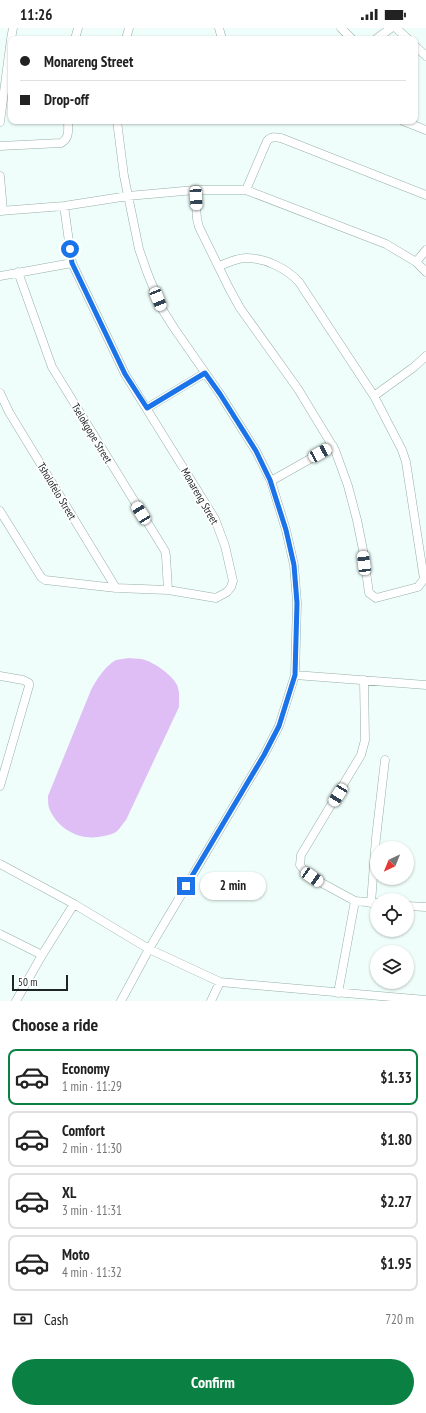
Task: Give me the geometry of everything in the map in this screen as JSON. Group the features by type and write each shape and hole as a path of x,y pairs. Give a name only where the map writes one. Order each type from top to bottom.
{"street":[{"path":"341,28 349,36"},
{"path":"380,36 391,28"},
{"path":"396,28 405,36"},
{"path":"418,49 426,56"},
{"path":"0,122 8,62"},
{"path":"0,146 61,143 68,135 68,124"},
{"path":"117,124 124,176 139,249 162,310 220,394 256,451 270,480 286,530 294,565 297,603 295,675 279,726 264,755 149,949 121,1001"},
{"path":"411,124 426,130"},
{"path":"246,190 267,141 271,138 281,138 426,195"},
{"path":"0,176 2,211 64,206 128,196 195,190 246,190 380,241 416,262 426,272"},
{"path":"195,190 199,227 219,266 228,288 240,308 288,373 333,446 348,486 357,520 369,593 376,598 418,587 424,578 406,462 402,450 374,396 299,282 292,275 276,265 260,260 246,258 219,266"},
{"name":"Monareng Street","path":"0,511 44,580 116,588 168,590 216,598 227,592 233,581 226,546 215,519 125,374 72,263 64,206"},
{"path":"416,262 426,250"},
{"path":"0,276 72,263"},
{"name":"Tselokgope Street","path":"18,272 52,367 165,551 168,590"},
{"path":"374,396 414,367 426,356"},
{"path":"147,408 205,373"},
{"name":"Tsholofelo Street","path":"0,393 9,412 116,588"},
{"path":"270,480 333,446"},
{"path":"295,675 426,685"},
{"path":"0,676 23,680 29,683 29,686 0,786"},
{"path":"364,680 365,740 361,755 301,855 300,865 305,872 320,882 355,901 370,903"},
{"path":"374,893 376,838 385,760"},
{"path":"0,864 74,904 149,949 220,982 426,1000"},
{"path":"338,993 355,901"},
{"path":"16,1001 42,955 74,904"},
{"path":"414,906 426,907"},
{"path":"0,934 42,955"},
{"path":"210,1001 220,982"}],"shaded area":[{"path":"129,658 141,659 154,664 172,678 178,688 179,707 126,820 116,832 112,834 98,837 83,837 69,831 57,821 49,808 48,796 93,686 108,666 116,660"}],"route":[{"path":"70,249 72,263 125,374 147,408 205,373 220,394 256,451 270,480 286,530 294,565 297,603 295,675 279,726 264,755 186,886"}]}
